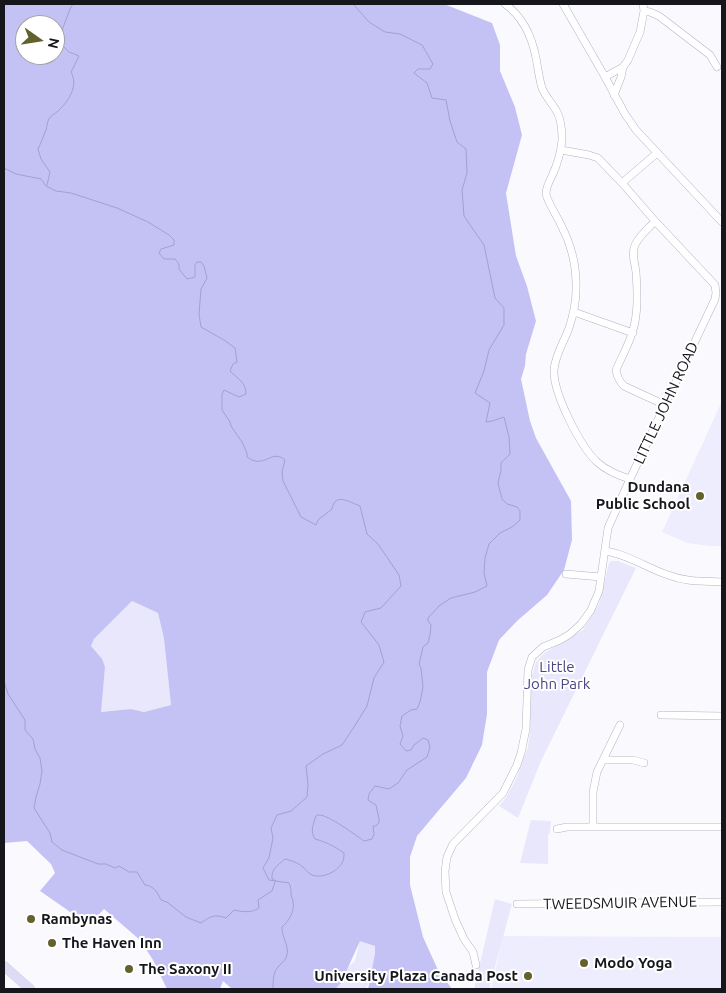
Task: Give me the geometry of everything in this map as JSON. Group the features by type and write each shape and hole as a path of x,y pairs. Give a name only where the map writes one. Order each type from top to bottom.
{"main road":[{"path":"4,966 30,989"}],"street":[{"path":"504,4 519,17 528,31 543,90 558,114 562,128 561,150 552,177 547,184 546,194 567,237 573,256 576,274 576,293 574,312 569,329 557,355 554,371 556,387 561,402 586,450 607,470 630,479"},
{"path":"563,4 636,130 722,222"},
{"path":"614,94 623,67 640,32 643,7 659,16 710,55 717,67"},
{"path":"605,77 623,67"},
{"name":"LITTLE JOHN ROAD","path":"476,965 476,950 464,939 446,892 445,871 447,858 453,844 503,792 517,765 526,729 528,670 532,658 543,647 570,634 586,619 596,602 608,528 715,300 716,293 715,285 598,158 561,150"},
{"path":"622,183 657,153"},
{"path":"655,221 634,247 633,256 636,270 637,296 636,314 632,333 616,370 619,382 624,386 665,405"},
{"path":"574,312 632,333"},
{"path":"605,551 621,554 643,566 677,578 722,582"},
{"path":"566,574 601,577"},
{"path":"661,716 722,716"},
{"path":"592,827 593,792 597,772 620,725"},
{"path":"604,760 633,760 644,763"},
{"path":"557,829 567,826 722,826"},
{"name":"TWEEDSMUIR AVENUE","path":"517,904 722,902"}],"shaded area":[{"path":"4,4 444,4 492,23 500,45 500,71 515,107 522,135 506,193 516,256 527,286 536,321 521,379 530,421 536,438 571,501 572,540 564,570 547,595 517,621 499,640 487,672 487,714 482,745 466,778 417,836 410,857 410,885 423,937 438,970 452,989 368,989 375,946 360,941 341,983 335,989 232,989 223,981 220,989 167,989 153,960 140,940 104,909 89,925 40,891 55,873 51,864 27,841 4,843","holes":["132,601 158,613 164,639 171,705 144,712 131,709 101,712 105,667 102,659 91,646 94,639"]},
{"name":"Dundana Public School","path":"722,401 722,546 687,543 662,532"},
{"path":"503,936 722,937 722,989 491,989"}],"green space":[{"name":"Little John Park","path":"618,561 636,568 541,761 518,818 499,806 507,796 517,777 528,747 531,679 536,662 544,653 583,630 599,604 609,563"},
{"path":"132,601 158,613 164,639 171,705 144,712 131,709 100,712 105,667 91,646 94,639"},
{"path":"531,820 551,821 548,835 548,864 520,863"},
{"path":"495,899 512,904 489,989 474,989"},
{"path":"367,910 391,942 366,989 325,989 355,961"}],"waterway":[{"path":"47,185 50,172 41,159 38,149 49,119 65,103 73,88 74,83 71,72 79,56 69,52 58,41 73,4"},
{"path":"276,881 272,879 273,872 285,859 299,864 316,876 326,875 341,865 344,853 330,844 315,839 313,836 312,828 317,815 335,821 364,841 372,839 374,834 373,826 379,823 379,819 376,805 368,800 369,794 375,786 389,789 398,783 407,770 427,757 430,747 428,740 423,738 411,750 406,751 400,744 403,736 400,726 402,716 411,710 417,709 420,702 423,687 419,664 423,647 428,643 430,635 431,625 428,618 439,606 451,598 475,592 487,586 484,573 485,558 489,544 500,533 512,527 520,520 520,511 517,507 507,504 502,499 498,483 501,463 510,454 509,437 504,417 486,422 490,403 475,393 484,371 489,350 504,325 504,308 495,298 484,245 464,216 462,190 467,173 466,149 457,142 446,100 432,98 427,83 414,73 418,69 430,69 433,64 422,45 400,34 385,32 369,22 354,4"},
{"path":"4,168 16,174 41,179 46,186 56,191 71,193 117,208 148,222 174,240 174,245 161,249 159,253 164,259 175,259 179,264 179,269 187,279 195,277 195,265 197,262 201,262 207,278 201,289 199,314 201,327 235,348 237,362 233,364 230,371 243,384 246,394 239,397 224,390 222,394 222,410 242,442 247,457 258,461 276,456 285,460 282,472 283,481 301,517 316,525 318,520 332,509 336,501 343,500 360,506 367,534 378,544 399,575 401,586 381,608 365,612 361,622 379,645 384,662 374,678 367,706 342,745 323,754 306,766 307,797 291,811 277,815 271,828 273,838 269,858 263,868 269,880 289,883 293,901 291,916 282,927 287,954 275,972 273,989"},
{"path":"4,681 8,694 25,720 25,730 33,739 35,749 40,758 42,771 34,808 50,833 52,842 62,850 98,864 106,864 115,868 119,866 129,872 137,872 145,885 153,888 161,900 167,902 186,917 201,923 213,916 226,918 234,910 247,912 256,910 259,908 258,900 272,891 275,882"}],"place":[{"name":"Dundana Public School","path":"700,496"},
{"name":"Rambynas","path":"31,919"},
{"name":"The Haven Inn","path":"52,943"},
{"name":"Modo Yoga","path":"584,963"},
{"name":"The Saxony II","path":"129,969"},
{"name":"University Plaza Canada Post","path":"528,976"}]}
